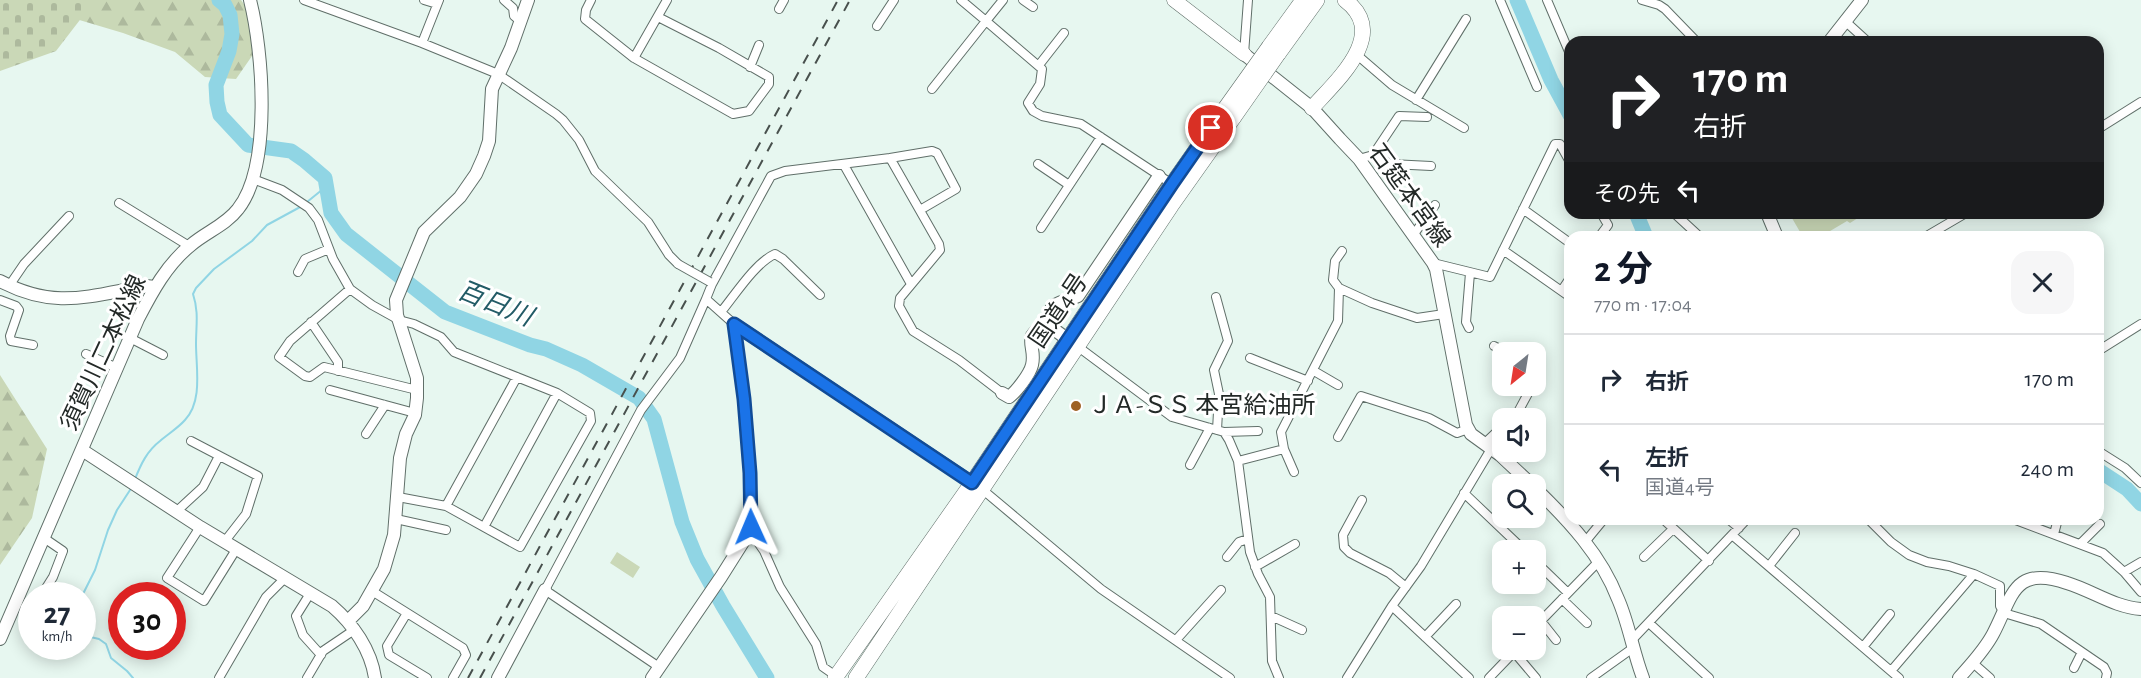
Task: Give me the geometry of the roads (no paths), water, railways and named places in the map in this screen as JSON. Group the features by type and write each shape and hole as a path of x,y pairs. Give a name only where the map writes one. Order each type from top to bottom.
{"highway":[{"name":"国道4号","path":"1274,50 1303,0"},
{"name":"国道4号","path":"856,678 977,486 1072,343 1171,206 1229,113 1274,50 1317,0"},
{"path":"1312,108 1335,82 1362,43 1363,26 1355,10 1345,0"},
{"name":"国道4号","path":"1072,343 1165,180 1229,113"},
{"name":"国道4号","path":"836,677 977,486"}],"main road":[{"path":"1174,0 1244,54"}],"street":[{"name":"須賀川二本松線","path":"0,639 130,338 155,287 189,246 239,209 254,179 260,157 261,73 259,42 250,0"},
{"path":"304,0 422,43 498,74 563,120 585,148 596,171 648,222 669,255 678,264 711,283"},
{"path":"422,43 438,2 424,0"},
{"path":"504,0 513,8 514,16 520,21"},
{"path":"307,678 323,651 351,625 384,569 394,535 402,446 415,413 417,390 417,378 395,307 399,291 424,232 460,197 480,165 489,141 491,95 528,0"},
{"path":"591,0 585,19 634,58 733,114 749,111 770,80 769,77 658,17"},
{"path":"634,58 667,0"},
{"path":"779,9 784,0"},
{"path":"877,26 894,0"},
{"path":"961,0 1043,70 1040,84 1028,103 1033,111 1052,120 1081,124 1165,180 1078,296 1052,307 1049,312 1048,325"},
{"path":"932,89 1003,0"},
{"path":"1023,0 1033,7"},
{"path":"1244,54 1248,0"},
{"path":"1500,0 1537,87"},
{"path":"1547,0 1564,40"},
{"path":"1642,0 1665,9 1691,36"},
{"path":"1833,36 1862,0"},
{"path":"1416,100 1466,19"},
{"path":"1845,21 1861,36"},
{"path":"1039,65 1064,33"},
{"path":"750,67 759,45"},
{"name":"石筵本宮線","path":"1244,54 1312,108 1359,159 1433,263 1468,429"},
{"path":"1356,54 1392,85 1464,128"},
{"path":"2104,125 2141,102"},
{"path":"1359,159 1373,155 1399,116 1427,117"},
{"path":"1041,228 1101,137"},
{"path":"1433,263 1490,277 1555,144 1560,144 1564,151"},
{"path":"498,678 641,410 680,358 711,283 771,176 785,171 844,165 932,151 937,153 956,189 920,210"},
{"path":"1373,155 1390,164 1431,166"},
{"path":"890,158 939,244 940,250 900,298 899,306 913,331 964,363 1009,397 1020,386 1032,364 1033,334 1048,325"},
{"path":"1038,164 1069,185"},
{"path":"844,165 911,284"},
{"path":"254,179 282,190 309,208 318,220 329,249 350,289 399,320 433,332 441,337 454,352 557,393 590,413 591,421 520,547 446,506 398,497"},
{"path":"119,203 189,246"},
{"path":"1414,234 1434,205"},
{"path":"1523,209 1564,239"},
{"path":"69,216 24,264 2,282 31,295 63,299 146,286 155,287"},
{"path":"1680,219 1694,231"},
{"path":"1935,231 1956,219"},
{"path":"298,272 305,259 329,249"},
{"path":"1503,250 1562,290 1564,287"},
{"path":"1294,472 1284,449 1281,432 1338,321 1338,288 1333,280 1335,261 1342,251"},
{"path":"721,312 745,281 775,254 820,295"},
{"path":"1469,328 1466,322 1470,273"},
{"path":"1338,288 1372,303 1417,318 1443,314"},
{"path":"350,289 290,341 279,357 305,376 310,377 321,368 417,390"},
{"path":"1190,465 1217,430 1219,394 1214,370 1228,341 1216,297"},
{"path":"706,299 734,324 977,486 1101,589 1230,678"},
{"path":"0,300 16,306 19,310 10,336 11,340 33,345"},
{"path":"311,322 338,362 338,371"},
{"path":"652,678 721,578 750,531 752,521 750,473 744,399 734,324"},
{"path":"2104,347 2141,324"},
{"path":"1048,325 1172,417 1217,430 1258,431"},
{"path":"130,338 163,355"},
{"path":"86,354 117,368"},
{"path":"1250,358 1308,381"},
{"path":"1314,371 1338,385"},
{"path":"446,506 517,377"},
{"path":"330,390 415,413"},
{"path":"484,527 557,393"},
{"path":"1338,437 1361,396 1429,418 1457,433 1468,429 1519,474"},
{"path":"366,434 385,405"},
{"path":"1217,430 1238,461 1248,539 1255,567 1270,597 1272,661 1279,678"},
{"path":"1347,678 1392,606 1421,566 1492,440"},
{"path":"190,441 258,476 246,514 225,541"},
{"path":"1238,461 1284,449"},
{"path":"82,450 177,512 332,606 351,625 366,650 374,668 375,678"},
{"path":"2104,455 2125,468 2141,483"},
{"path":"177,512 203,487 219,456"},
{"path":"1464,493 1513,540"},
{"path":"1546,499 1564,517"},
{"path":"1362,500 1343,535 1344,546 1350,553 1389,573 1406,587"},
{"path":"396,519 446,530"},
{"path":"1571,525 1599,561 1618,598 1643,678"},
{"path":"1585,542 1599,525"},
{"path":"1669,525 1709,561"},
{"path":"1735,525 1739,528"},
{"path":"1591,678 1632,644 1648,623 1742,525"},
{"path":"1874,525 1891,542 1909,555 1974,574 2000,586 2000,606 2004,613 2035,620 2104,667 2108,673 2106,678"},
{"path":"2029,525 2103,553 2141,592"},
{"path":"2054,534 2056,525"},
{"path":"2080,544 2099,525"},
{"path":"200,526 167,578 204,601 237,548"},
{"path":"1644,557 1673,529"},
{"path":"750,531 764,550 780,587 816,644 823,667 836,677"},
{"path":"1769,566 1795,533"},
{"path":"1732,535 1899,678"},
{"path":"44,538 63,551 50,582"},
{"path":"1227,557 1239,542 1248,539"},
{"path":"1255,567 1295,544"},
{"path":"1546,616 1599,561"},
{"path":"2124,572 2141,562"},
{"path":"1546,574 1587,623"},
{"path":"1891,671 1974,574"},
{"path":"219,678 266,597 286,577"},
{"path":"1959,678 1985,649 2017,587 2028,579 2058,580 2112,603 2141,609"},
{"path":"545,590 659,667"},
{"path":"1176,640 1221,590"},
{"path":"372,591 463,648 466,655 453,678"},
{"path":"311,592 296,616 303,635 321,655"},
{"path":"1425,637 1456,604"},
{"path":"1392,606 1469,678"},
{"path":"407,613 387,645 389,655 427,678"},
{"path":"1863,647 1890,614"},
{"path":"1271,616 1302,630"},
{"path":"1648,623 1709,678"},
{"path":"1546,631 1556,640"},
{"path":"2074,668 2082,652"},
{"path":"1489,678 1506,660"},
{"path":"1522,660 1536,678"},
{"path":"1973,663 1990,678"}],"waterway":[{"name":"百日川","path":"219,0 225,5 230,15 232,34 229,51 216,85 217,102 220,115 248,145 291,151 304,160 325,178 331,213 346,234 445,312 546,349 582,365 639,398 654,419 682,522 697,559 767,678"},
{"path":"1517,0 1551,80 1564,104"},
{"path":"307,202 328,185"},
{"path":"135,479 148,453 185,420 194,403 197,384 197,319 193,294 196,288 214,269 252,241 267,225 302,206"},
{"path":"1638,219 1644,231"},
{"path":"2104,474 2127,489 2141,504"},
{"path":"89,582 117,510 132,487"},
{"path":"96,638 106,644 111,658 133,678"}],"railway":[{"path":"468,678 838,0"},
{"path":"480,678 850,0"}],"place":[{"name":"ＪＡ-ＳＳ 本宮給油所","path":"1076,406"}]}
